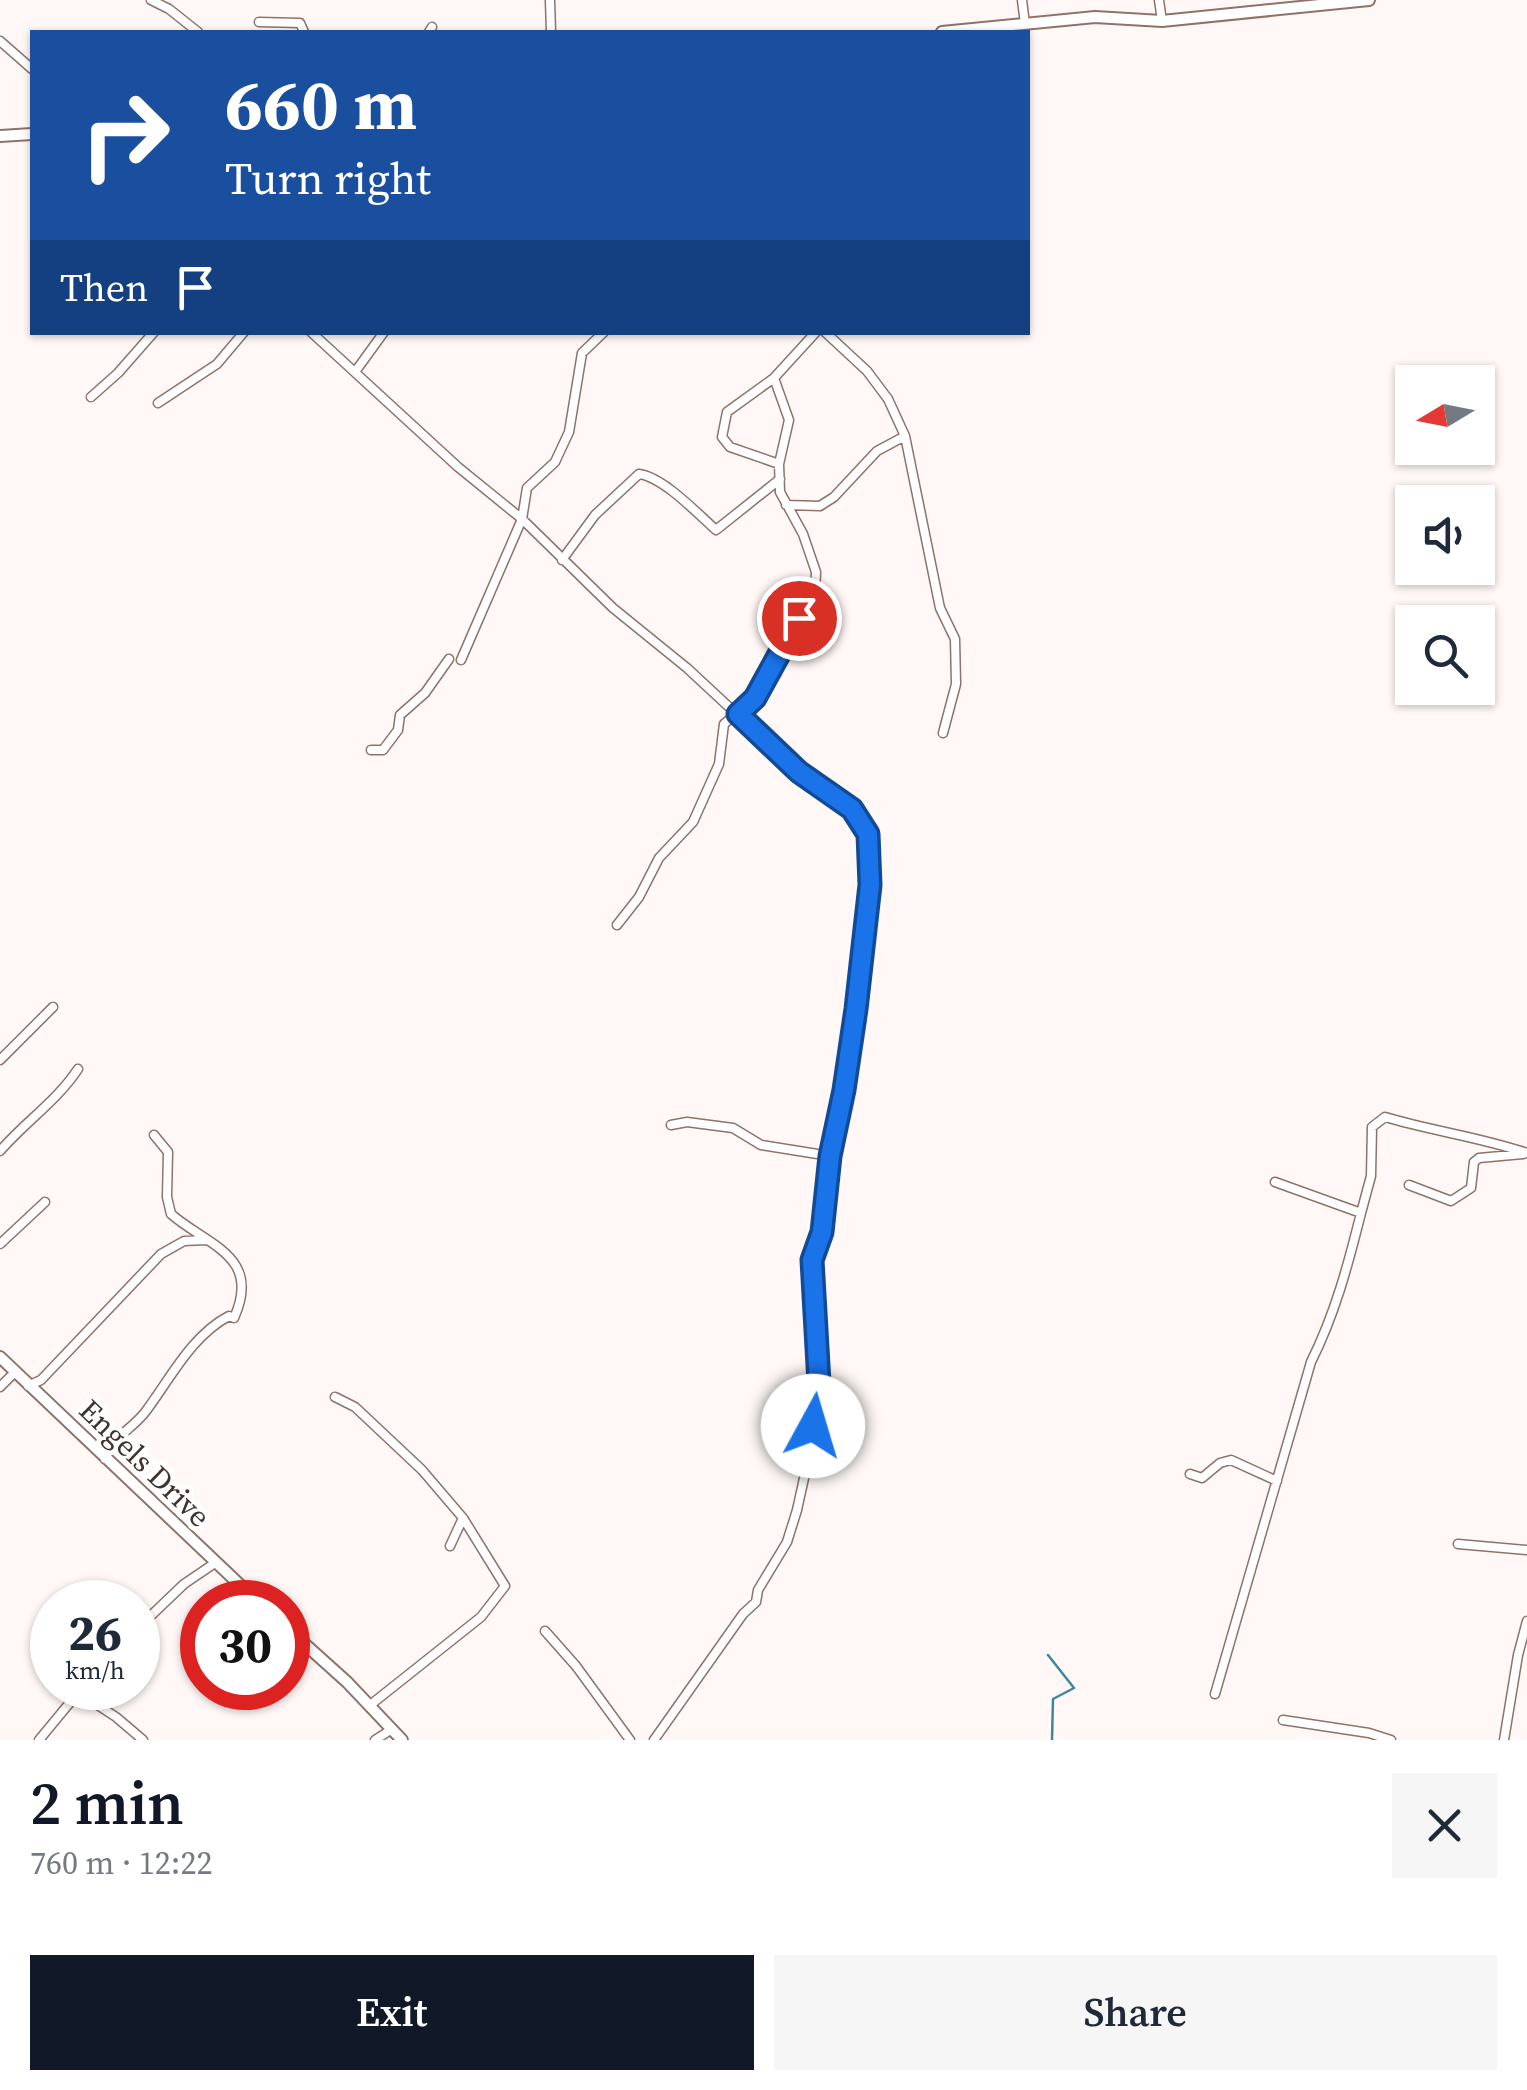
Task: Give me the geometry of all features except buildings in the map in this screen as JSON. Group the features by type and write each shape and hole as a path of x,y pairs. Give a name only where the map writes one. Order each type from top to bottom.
{"street":[{"path":"151,0 195,30"},
{"path":"550,0 551,30"},
{"path":"1022,0 1025,24"},
{"path":"1159,0 1162,21"},
{"path":"963,30 1095,17 1162,21 1368,0"},
{"path":"260,22 300,23 303,30"},
{"path":"0,41 30,68"},
{"path":"0,136 30,134"},
{"path":"91,397 151,335"},
{"path":"158,403 216,364 241,335"},
{"path":"314,335 799,772 852,809 868,834 870,885 856,1009 830,1156 822,1232 812,1260 819,1383 798,1510 787,1542 758,1590 756,1602 743,1614 654,1740"},
{"path":"354,372 382,335"},
{"path":"461,660 522,520 527,488 554,462 569,432 582,353 601,335"},
{"path":"779,464 730,446 722,437 727,412 774,378 813,335"},
{"path":"828,335 867,371 888,399 906,436 940,608 956,639 956,684 943,733"},
{"path":"618,925 640,897 660,858 692,822 719,764 724,724 755,698 783,642 816,594 816,572 780,492 779,464 789,420 774,378"},
{"path":"786,505 820,506 877,451 906,436"},
{"path":"562,560 594,515 639,474 649,476 716,530 780,479"},
{"path":"371,750 383,750 389,744 398,730 400,715 425,693 449,659"},
{"path":"0,1060 53,1007"},
{"path":"0,1151 61,1094 78,1068"},
{"path":"1215,1694 1311,1362 1324,1340 1342,1289 1371,1176 1372,1127 1385,1117 1428,1130 1487,1139 1527,1153"},
{"path":"671,1126 687,1122 733,1128 761,1145 830,1156"},
{"path":"105,1459 108,1448 147,1410 206,1331 228,1316 234,1318 244,1296 242,1278 222,1249 171,1214 167,1197 168,1152 154,1136"},
{"path":"1409,1185 1452,1201 1471,1188 1478,1158 1527,1153"},
{"path":"1275,1182 1361,1213"},
{"path":"0,1244 45,1202"},
{"path":"28,1386 41,1380 161,1254 184,1241 207,1240"},
{"name":"Engels Drive","path":"0,1357 233,1580"},
{"path":"0,1386 14,1372"},
{"path":"336,1397 354,1407 422,1470 463,1518 505,1586 482,1618 369,1706"},
{"path":"1190,1474 1202,1478 1220,1463 1231,1460 1277,1481"},
{"path":"450,1546 463,1518"},
{"path":"1458,1544 1527,1550"},
{"path":"160,1607 184,1584 215,1564"},
{"path":"1504,1740 1527,1621"},
{"path":"546,1631 630,1740"},
{"path":"310,1650 402,1740"},
{"path":"39,1740 64,1710"},
{"path":"107,1710 142,1740"},
{"path":"1283,1720 1391,1740"},
{"path":"375,1740 392,1729"}],"waterway":[{"path":"1048,1655 1074,1688 1053,1699 1052,1740"}],"route":[{"path":"799,618 755,698 738,714 799,772 852,809 868,834 870,885 844,1090 830,1156 822,1232 812,1260 819,1383 813,1426"}]}
